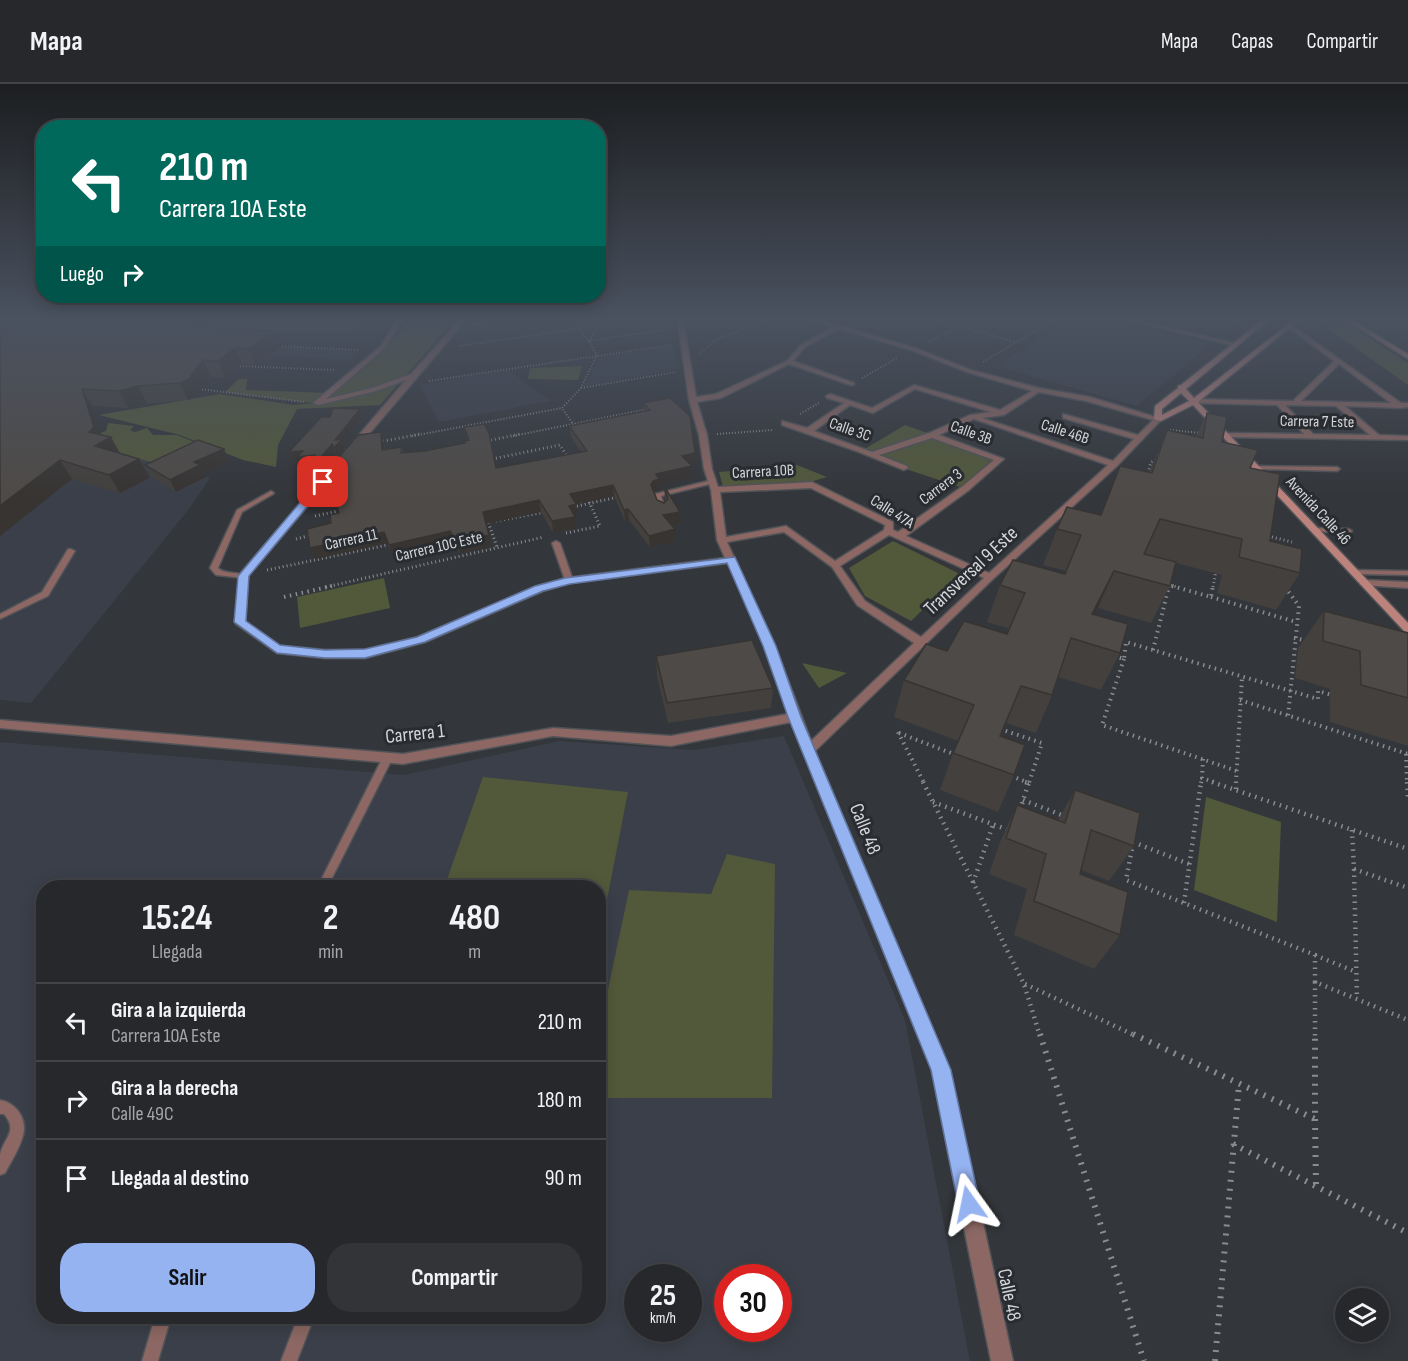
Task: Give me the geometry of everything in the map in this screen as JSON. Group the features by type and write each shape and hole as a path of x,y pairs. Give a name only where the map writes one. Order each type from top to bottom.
{"main road":[{"path":"1192,378 1158,408 1158,419 1194,400 1223,378"},
{"name":"Avenida Calle 46","path":"1180,387 1408,629"}],"street":[{"path":"317,404 348,378"},
{"path":"317,404 374,390 407,378"},
{"path":"412,378 243,576 240,622 277,648 325,654 365,654 421,640 539,589 569,580 731,560"},
{"name":"Calle 48","path":"690,378 722,540 770,646 795,717 941,1070 1002,1361"},
{"path":"693,400 718,396 756,378"},
{"path":"834,378 852,384"},
{"path":"993,378 1038,390 1087,399 1158,419"},
{"path":"1295,403 1321,378"},
{"path":"1363,378 1404,405 1408,411"},
{"path":"830,396 873,411 914,387 1001,413"},
{"path":"873,454 932,435 973,417 1001,413 1038,390"},
{"path":"1080,405 1087,399"},
{"path":"1194,400 1404,405"},
{"path":"1278,402 1311,437"},
{"path":"808,431 849,403"},
{"path":"1338,404 1378,438"},
{"path":"1073,410 1066,416 1140,438"},
{"name":"Calle 46B","path":"973,417 1114,464"},
{"name":"Transversal 9 Este","path":"809,750 990,577 1114,464 1158,419"},
{"name":"Calle 3C","path":"785,423 873,454 904,468"},
{"name":"Calle 3B","path":"932,435 999,459"},
{"name":"Carrera 7 Este","path":"1224,435 1408,438"},
{"name":"Carrera 3","path":"899,536 966,488 999,459"},
{"name":"Carrera 10B","path":"713,486 812,485"},
{"name":"Calle 47A","path":"812,485 890,524 888,531 990,577"},
{"path":"722,540 786,529 835,565 861,603 922,643"},
{"path":"835,565 888,531"},
{"path":"1365,583 1408,585"},
{"name":"Carrera 1","path":"0,724 387,759 420,757 553,732 671,741 795,717"}],"lane":[{"path":"1258,468 1337,470"},
{"path":"663,510 658,494 713,486"},
{"path":"243,576 219,573 214,568 239,511 271,493"},
{"path":"1315,530 1349,531"},
{"path":"555,539 569,580"},
{"path":"0,617 45,594 71,551"},
{"path":"1355,572 1408,573"},
{"path":"326,880 387,759"},
{"path":"0,1107 7,1108 16,1118 17,1136 0,1168"},
{"path":"150,1361 161,1324"},
{"path":"289,1361 303,1324"}],"path":[{"path":"405,385 452,378"},
{"path":"352,447 562,408 581,388 586,378"},
{"path":"581,388 634,378"},
{"path":"191,389 317,404"},
{"path":"562,408 580,431"},
{"path":"483,442 650,409"},
{"path":"1166,430 1208,434"},
{"path":"481,461 561,445 569,461"},
{"path":"1146,481 1151,462 1162,459"},
{"path":"566,533 600,526 585,493"},
{"path":"569,507 623,496"},
{"path":"290,521 348,508"},
{"path":"488,523 548,512"},
{"path":"485,516 497,547"},
{"path":"270,544 316,534"},
{"path":"1260,534 1293,542"},
{"name":"Carrera 10C Este","path":"284,597 497,547 555,539"},
{"name":"Carrera 11","path":"243,576 395,543"},
{"path":"1211,597 1216,567"},
{"path":"1279,580 1299,606 1288,716"},
{"path":"1153,650 1169,585 1296,622"},
{"path":"1155,593 1167,596"},
{"path":"1294,638 1314,643"},
{"path":"1237,771 1102,725 1124,659 1126,642 1318,699 1318,691 1337,697"},
{"path":"1113,655 1124,659"},
{"path":"1236,789 1242,677"},
{"path":"1240,700 1407,754 1408,797"},
{"path":"933,802 1013,832 1042,743 998,728"},
{"path":"964,758 898,732 1024,984 1144,1361"},
{"path":"1184,903 1203,759"},
{"path":"1007,774 1029,783"},
{"path":"1202,778 1408,849"},
{"path":"1023,800 1067,817"},
{"path":"973,884 993,825"},
{"path":"1352,830 1357,999"},
{"path":"1122,838 1189,864"},
{"path":"1133,843 1126,880 1356,972"},
{"path":"1354,869 1408,888"},
{"path":"1315,955 1316,1186"},
{"path":"1315,982 1408,1020"},
{"path":"1024,984 1315,1119"},
{"path":"1215,1361 1239,1084"},
{"path":"1233,1144 1408,1233"}],"shaded area":[{"path":"463,378 519,378 551,401 439,422 420,385"},
{"path":"588,378 633,378 584,386"},
{"path":"1037,378 1171,378 1137,406"},
{"path":"0,385 27,437 94,432 153,463 171,462 210,478 189,509 31,703 0,700"},
{"path":"784,736 905,1020 970,1361 0,1361 0,742 404,775 559,741 694,750"}],"green space":[{"path":"347,378 404,378 380,405 297,409 278,445 276,467 243,460 180,435 99,415 220,394 293,405 317,403 323,398 312,403 225,392 239,379 247,379 246,390 329,393"},
{"path":"528,378 579,378 578,380"},
{"path":"1397,378 1408,378 1408,385"},
{"path":"108,423 134,426 130,430 135,432 147,428 153,435 177,435 199,444 168,466 102,450 89,438 106,431"},
{"path":"905,425 999,459 963,488 906,469 863,450"},
{"path":"797,465 827,477 810,482 723,487 719,472"},
{"path":"893,541 960,574 911,621 865,596 849,568"},
{"path":"384,578 390,608 300,628 297,597"},
{"path":"802,663 847,673 819,688"},
{"path":"483,777 628,792 606,905 606,880 447,880"},
{"path":"1206,797 1281,822 1277,922 1194,890"},
{"path":"727,854 775,864 772,1098 606,1098 606,999 629,890 711,894"}],"building":[{"path":"0,378 190,378 180,383 138,386 119,391 82,389 94,427 89,432 111,437 95,446 139,459 109,475 60,460 0,506"},
{"path":"670,398 690,416 695,453 682,456 692,466 656,474 659,479 653,481 651,485 657,500 664,503 668,499 664,486 680,512 663,515 675,529 649,536 628,509 624,510 613,485 570,494 576,504 569,506 575,517 552,521 539,500 483,512 489,535 457,542 450,531 389,545 384,532 310,548 307,529 331,523 330,515 339,513 331,489 343,487 345,467 339,457 358,435 381,432 382,450 402,447 401,453 425,451 465,443 469,440 464,427 484,424 489,433 496,468 587,451 569,426 650,410 643,403"},
{"path":"333,408 360,409 335,440 342,439 334,448 332,444 316,463 313,462 315,455 297,457 303,451 289,452 321,417 330,417"},
{"path":"1207,413 1227,417 1222,442 1258,450 1250,468 1280,474 1270,541 1302,549 1300,573 1239,557 1242,539 1160,519 1144,554 1176,562 1170,586 1114,571 1092,614 1128,624 1120,653 1071,638 1052,695 1021,686 1000,736 1025,745 1014,775 953,753 974,705 904,680 926,644 947,651 964,621 1007,634 1025,593 1000,585 1013,560 1065,574 1081,535 1057,529 1067,507 1101,515 1120,466 1152,473 1167,430 1203,438"},
{"path":"198,440 224,449 194,462 200,465 170,480 145,465"},
{"path":"1324,611 1408,633 1408,698 1361,685 1360,651 1323,641"},
{"path":"752,640 773,688 667,703 656,656"},
{"path":"1075,790 1140,813 1134,846 1091,830 1080,874 1128,892 1120,935 1034,901 1046,854 1006,838 1017,805 1065,823"}],"route":[{"path":"323,482 243,576 240,622 277,648 325,654 365,654 421,640 539,589 569,580 731,560 770,646 795,717 941,1070 969,1204"}]}
